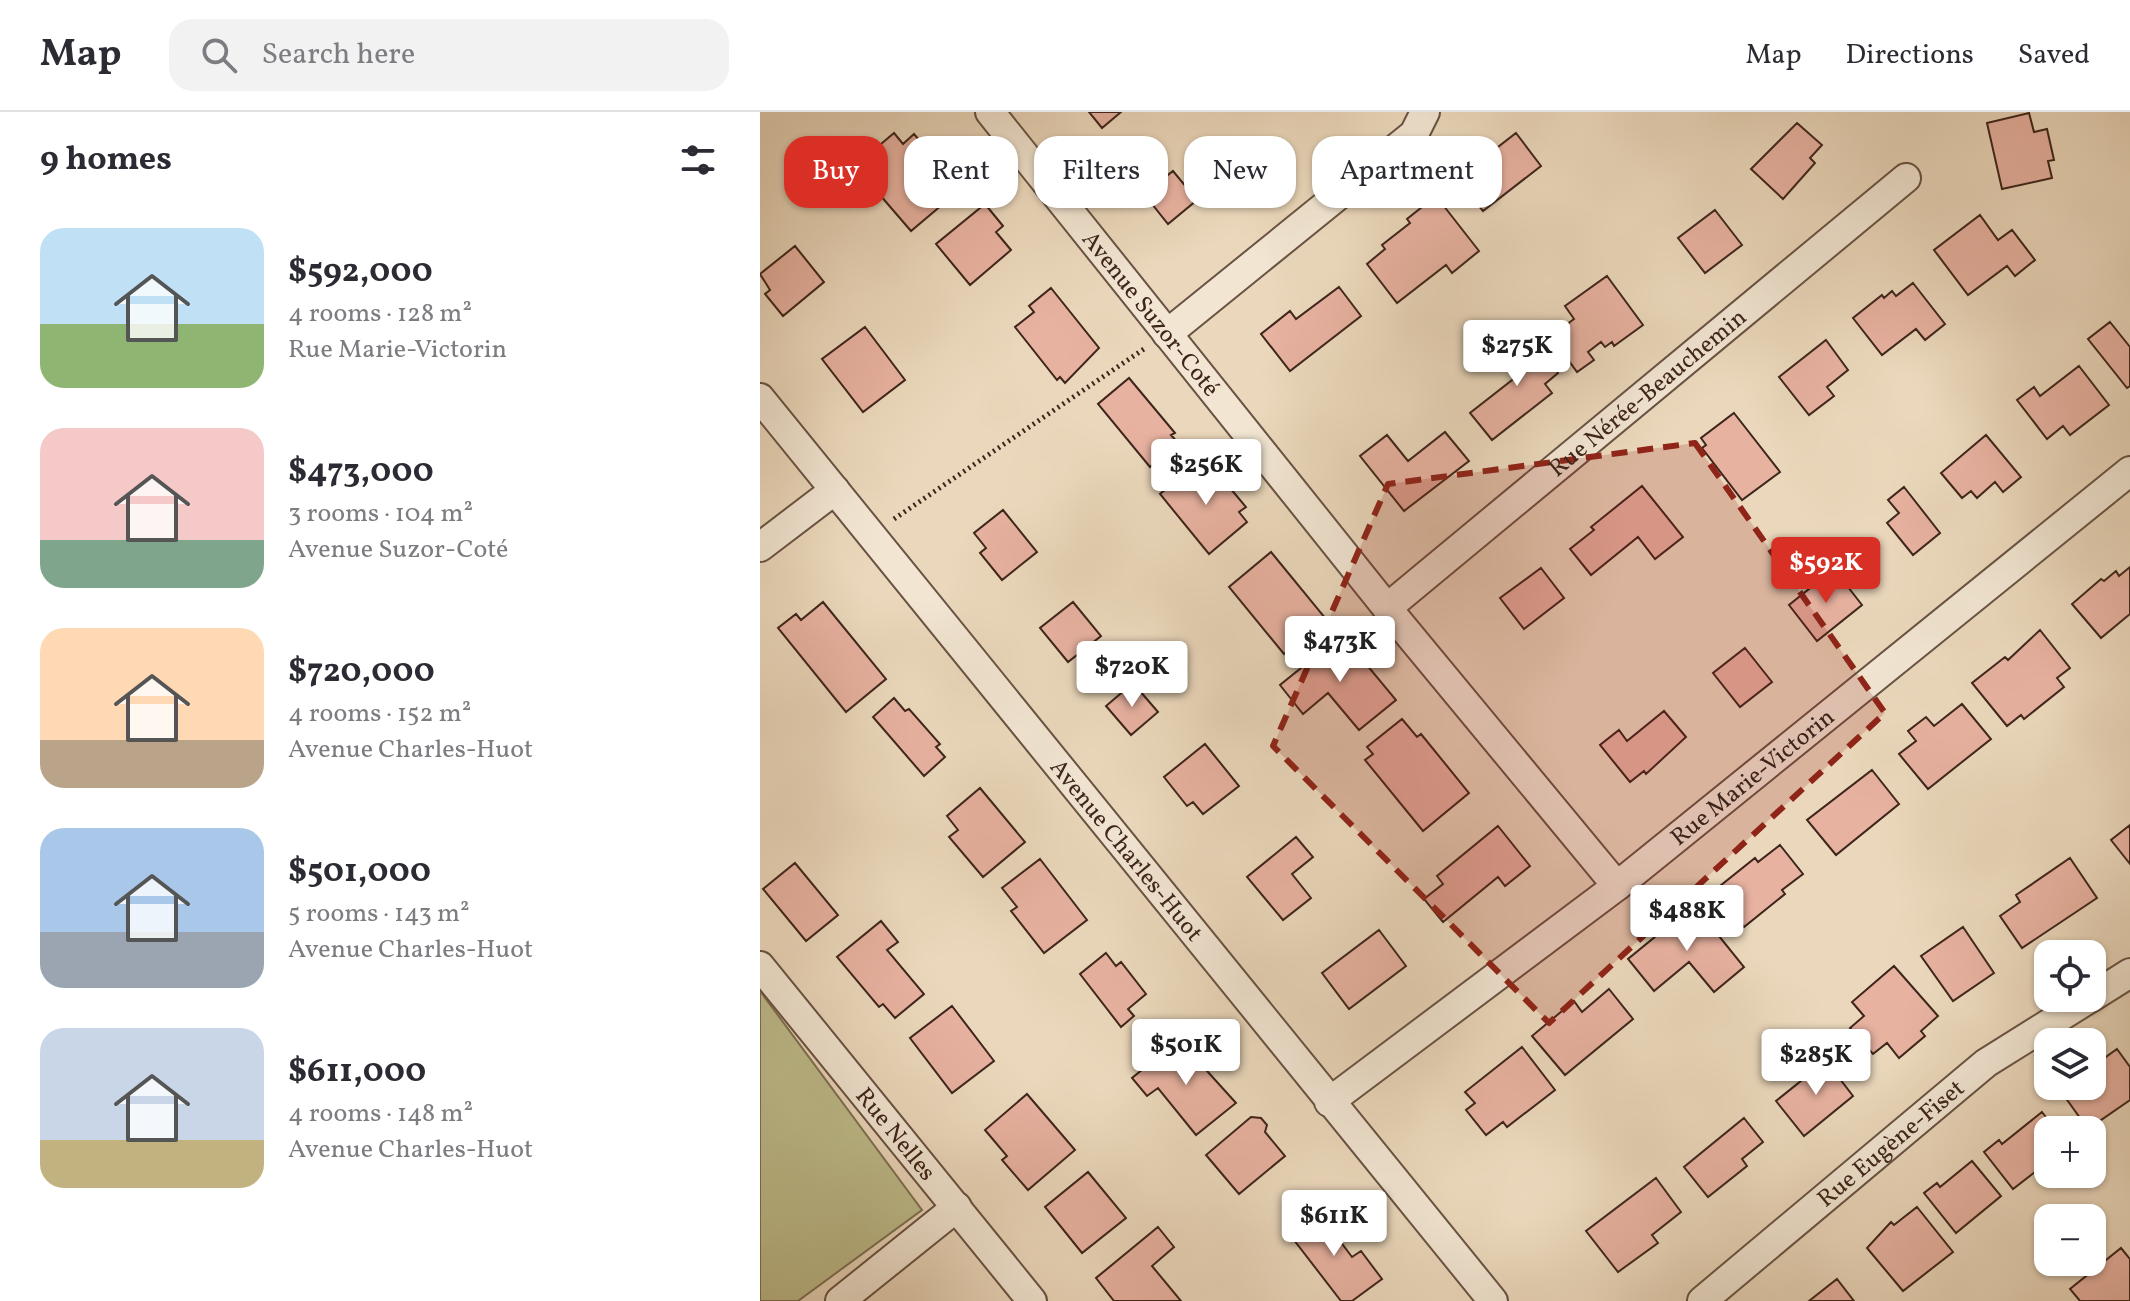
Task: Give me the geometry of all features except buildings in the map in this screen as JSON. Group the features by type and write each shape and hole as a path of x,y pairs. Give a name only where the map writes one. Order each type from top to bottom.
{"street":[{"name":"Avenue Suzor-Coté","path":"990,112 1387,608 1617,886"},
{"path":"1167,334 1414,134 1425,112"},
{"name":"Rue Nérée-Beauchemin","path":"1387,608 1906,178"},
{"name":"Avenue Charles-Huot","path":"760,398 1493,1301"},
{"name":"Rue Marie-Victorin","path":"1329,1102 1617,886 2130,471"},
{"path":"760,547 835,490"},
{"name":"Rue Nelles","path":"760,966 1032,1301"},
{"name":"Rue Eugène-Fiset","path":"2106,988 2130,973"},
{"name":"Rue Eugène-Fiset","path":"1702,1301 1986,1063 2067,1012"},
{"path":"840,1301 957,1207"}],"path":[{"path":"870,535 1167,334"}],"highlighted area":[{"path":"1695,443 1885,713 1549,1023 1273,746 1388,484"}],"shaded area":[{"path":"760,991 922,1210 798,1301 760,1301"}]}
